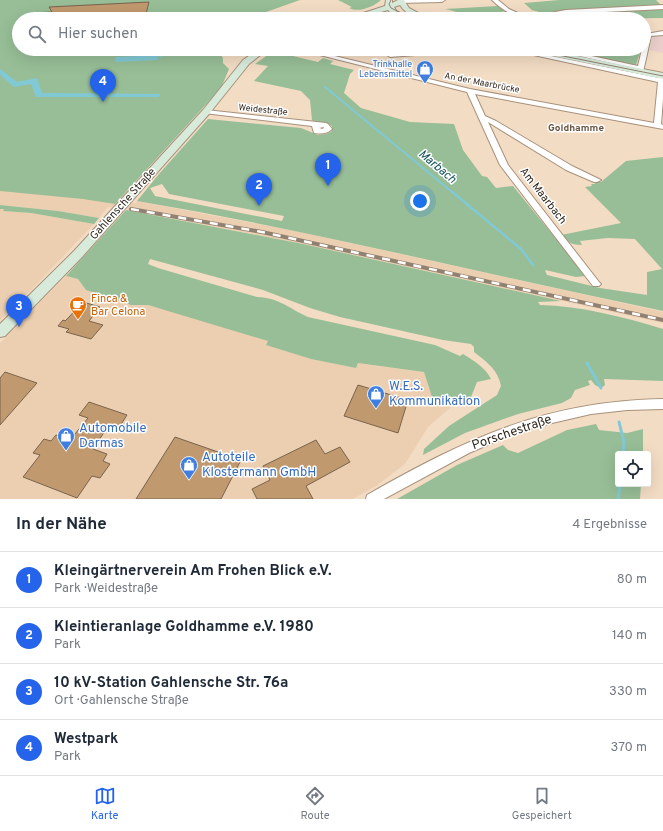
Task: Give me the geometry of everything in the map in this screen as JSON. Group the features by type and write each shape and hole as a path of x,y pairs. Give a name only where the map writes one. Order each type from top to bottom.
{"street":[{"path":"367,12 401,1 442,0"},
{"path":"495,0 512,12"},
{"path":"660,0 663,3"},
{"path":"401,1 408,12"},
{"path":"373,12 390,4"},
{"path":"390,4 396,12"},
{"path":"390,4 405,12"},
{"path":"566,12 663,7"},
{"path":"651,35 663,33"},
{"name":"Gahlensche Straße","path":"0,332 78,254 206,112 246,62 254,56"},
{"name":"Gahlensche Straße","path":"239,70 260,56"},
{"name":"An der Maarbrücke","path":"353,56 392,61 470,91 660,126"},
{"path":"392,61 423,56"},
{"path":"546,56 663,78"},
{"path":"567,56 641,70"},
{"path":"581,56 641,70 663,78"},
{"path":"641,70 643,56"},
{"path":"660,126 663,78"},
{"name":"Am Maarbach","path":"470,91 504,165 596,284"},
{"name":"Weidestraße","path":"206,112 317,125"},
{"path":"482,117 568,168 597,180"},
{"name":"Porschestraße","path":"372,499 468,448 522,426 570,413 597,408 663,404"}],"shaded area":[{"path":"653,36 663,36 663,53 651,50"},
{"path":"0,183 136,203 137,201 300,232 663,312 663,323 303,244 128,210 108,207 99,218 58,211 0,205"},
{"path":"0,209 4,209 3,211 31,213 94,224 36,285 0,320"},
{"path":"66,276 78,279 86,290 131,305 148,305 269,341 267,345 311,359 356,368 358,363 424,372 432,397 457,402 428,427 405,464 376,486 353,499 0,499 0,343"}],"green space":[{"path":"0,0 300,0 266,12 12,12 12,56 221,56 223,63 229,69 221,88 115,204 83,199 0,191"},
{"path":"338,0 381,0 370,7 357,10 349,8 352,7"},
{"path":"559,0 656,0 663,7 663,18 651,18 651,12 579,12 576,9 554,12 539,12 532,10 524,3"},
{"path":"498,6 505,11 456,12 445,9"},
{"path":"266,56 293,56 318,62 323,58 333,61 330,64 354,70 350,74 344,93 361,108 410,122 454,124 463,150 482,176 487,177 496,188 513,186 586,276 576,277 545,270 547,275 600,288 647,295 647,272 662,269 635,239 608,238 580,241 582,245 578,245 570,243 561,235 621,223 585,187 595,184 594,181 601,182 626,161 663,157 663,311 335,239 137,201 208,119 301,128 318,135 326,134 332,131 332,126 324,122 314,122 312,120 310,100 301,91 254,81 268,66 255,64","holes":["162,184 169,194 284,216 282,221 155,196 150,188"]},
{"path":"593,56 639,56 636,65"},
{"path":"0,205 58,211 99,218 94,224 31,213 3,211 4,209 0,209"},
{"path":"126,210 303,244 561,301 538,302 540,305 571,307 602,313 663,329 663,381 604,379 605,385 601,388 595,385 591,380 588,381 590,385 575,390 571,398 562,403 518,414 465,433 423,455 424,449 449,426 497,395 501,386 500,380 495,371 474,352 474,347 471,344 443,340 340,317 310,308 263,290 150,259 148,264 257,297 272,299 308,317 435,345 460,356 463,354 482,368 491,379 477,382 471,397 457,402 432,397 424,372 358,363 356,368 311,359 266,345 268,341 148,305 131,305 86,290 78,279 66,276"},
{"path":"596,424 599,430 627,433 643,429 643,451 615,451 615,487 641,487 640,499 397,499 457,465 503,445 508,450 518,453 567,430"}],"water":[{"path":"162,56 158,57 157,60 115,62 116,57"},
{"path":"0,69 17,82 37,78 42,93 160,94 159,97 36,97 31,84 14,87 0,75"}],"building":[{"path":"149,2 146,12 52,12 49,7"},
{"name":"Finca & Bar Celona","path":"83,302 100,307 89,321 103,325 91,339 66,332 69,329 58,326 63,320 65,321"},
{"path":"5,372 37,383 0,425 0,378"},
{"name":"W.E.S. Kommunikation","path":"358,385 408,400 398,433 344,416"},
{"name":"Automobile Darmas","path":"89,402 127,415 118,429 109,425 93,449 107,454 103,461 110,464 100,478 92,476 77,498 23,477 40,455 33,453 44,439 51,441 56,435 70,440 88,418 79,415"},
{"name":"Autoteile Klostermann GmbH","path":"175,437 241,460 221,499 136,499"},
{"path":"316,440 325,454 340,447 350,462 306,486 313,499 257,499 252,489 270,480 263,466"}],"waterway":[{"name":"Marbach","path":"325,87 452,192"},
{"name":"Marbach","path":"451,191 521,249 533,265"},
{"name":"Marbach","path":"587,363 601,388"},
{"name":"Marbach","path":"619,422 624,442 623,451"},
{"name":"Marbach","path":"618,499 620,487"}],"tram line":[{"path":"391,0 389,4 391,8 399,12"},
{"path":"563,56 663,76"}],"railway":[{"path":"131,209 262,232 663,320"}],"place":[{"name":"Trinkhalle Lebensmittel","path":"425,84"},
{"name":"Westpark","path":"103,102"},
{"name":"Kleingärtnerverein Am Frohen Blick e.V.","path":"328,186"},
{"name":"Kleintieranlage Goldhamme e.V. 1980","path":"259,206"},
{"name":"Finca & Bar Celona","path":"78,320"},
{"name":"10 kV-Station Gahlensche Str. 76a","path":"19,327"},
{"name":"W.E.S. Kommunikation","path":"376,409"},
{"name":"Automobile Darmas","path":"66,451"},
{"name":"Autoteile Klostermann GmbH","path":"189,480"}],"district":[{"name":"Goldhamme","path":"576,128"}]}
